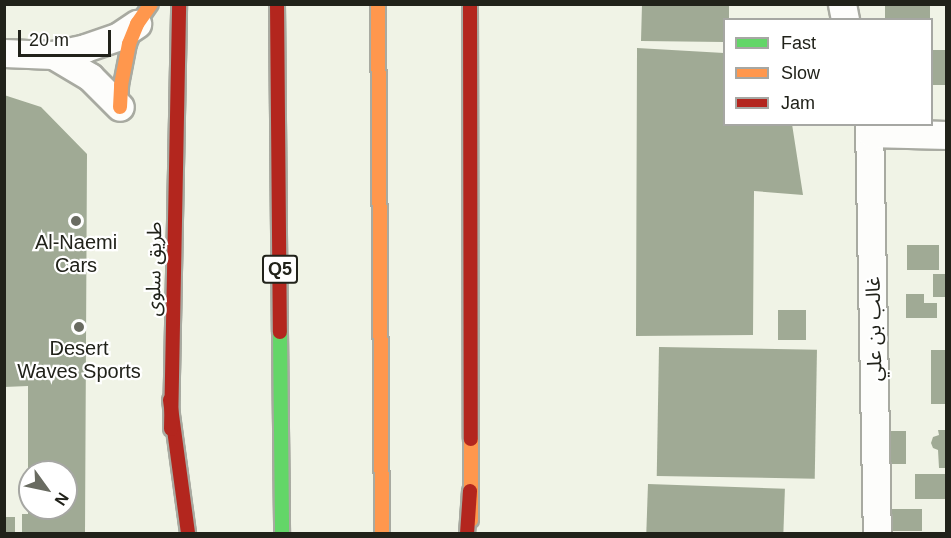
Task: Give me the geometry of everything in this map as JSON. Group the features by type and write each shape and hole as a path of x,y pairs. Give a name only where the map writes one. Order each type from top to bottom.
{"main road":[{"name":"طريق سلوى","path":"173,534 170,400 179,4"},
{"name":"Q5","path":"277,4 282,534"},
{"path":"378,4 382,534"},
{"path":"470,4 470,491 472,534"},
{"path":"120,107 124,64 144,14"},
{"path":"170,400 188,534"},
{"path":"467,534 470,491"}],"street":[{"path":"4,53 53,55 103,43 144,14"},
{"path":"53,55 90,77 120,107"},
{"path":"870,129 946,135"},
{"name":"غالب بن علي","path":"870,129 877,534"}],"building":[{"path":"642,4 729,4 729,18 723,18 723,42 641,41"},
{"path":"885,4 930,4 930,18 885,18"},
{"path":"637,48 723,53 723,126 792,126 803,195 754,191 753,335 636,336"},
{"path":"933,50 946,50 946,85 933,85"},
{"path":"4,95 41,107 87,154 85,534 22,534 22,520 78,520 78,460 28,460 28,386 4,387"},
{"path":"907,245 939,245 939,270 907,270"},
{"path":"933,274 946,274 946,297 933,297"},
{"path":"906,294 924,294 924,303 937,303 937,318 906,318"},
{"path":"778,310 806,310 806,340 778,340"},
{"path":"659,347 817,350 815,479 657,476"},
{"path":"931,350 946,350 946,404 931,404"},
{"path":"938,430 946,430 946,468 939,468 938,450 933,448 931,443 933,437 939,435"},
{"path":"889,431 906,431 906,464 889,464"},
{"path":"915,474 946,474 946,499 915,499"},
{"path":"648,484 785,489 783,534 646,534"},
{"path":"890,509 922,509 922,531 890,531"},
{"path":"4,517 15,517 15,534 4,534"}],"traffic: fast":[{"path":"280,332 282,534"}],"traffic: slow":[{"path":"120,107 121,85 129,44 137,24 151,4"},
{"path":"378,4 382,534"},
{"path":"471,439 471,520"}],"traffic: jam":[{"path":"171,429 179,4"},
{"path":"277,4 280,332"},
{"path":"470,4 471,439"},
{"path":"170,400 188,534"},
{"path":"467,534 470,491"}],"place":[{"name":"Al-Naemi Cars","path":"76,221"},
{"name":"Desert Waves Sports","path":"79,327"}]}
